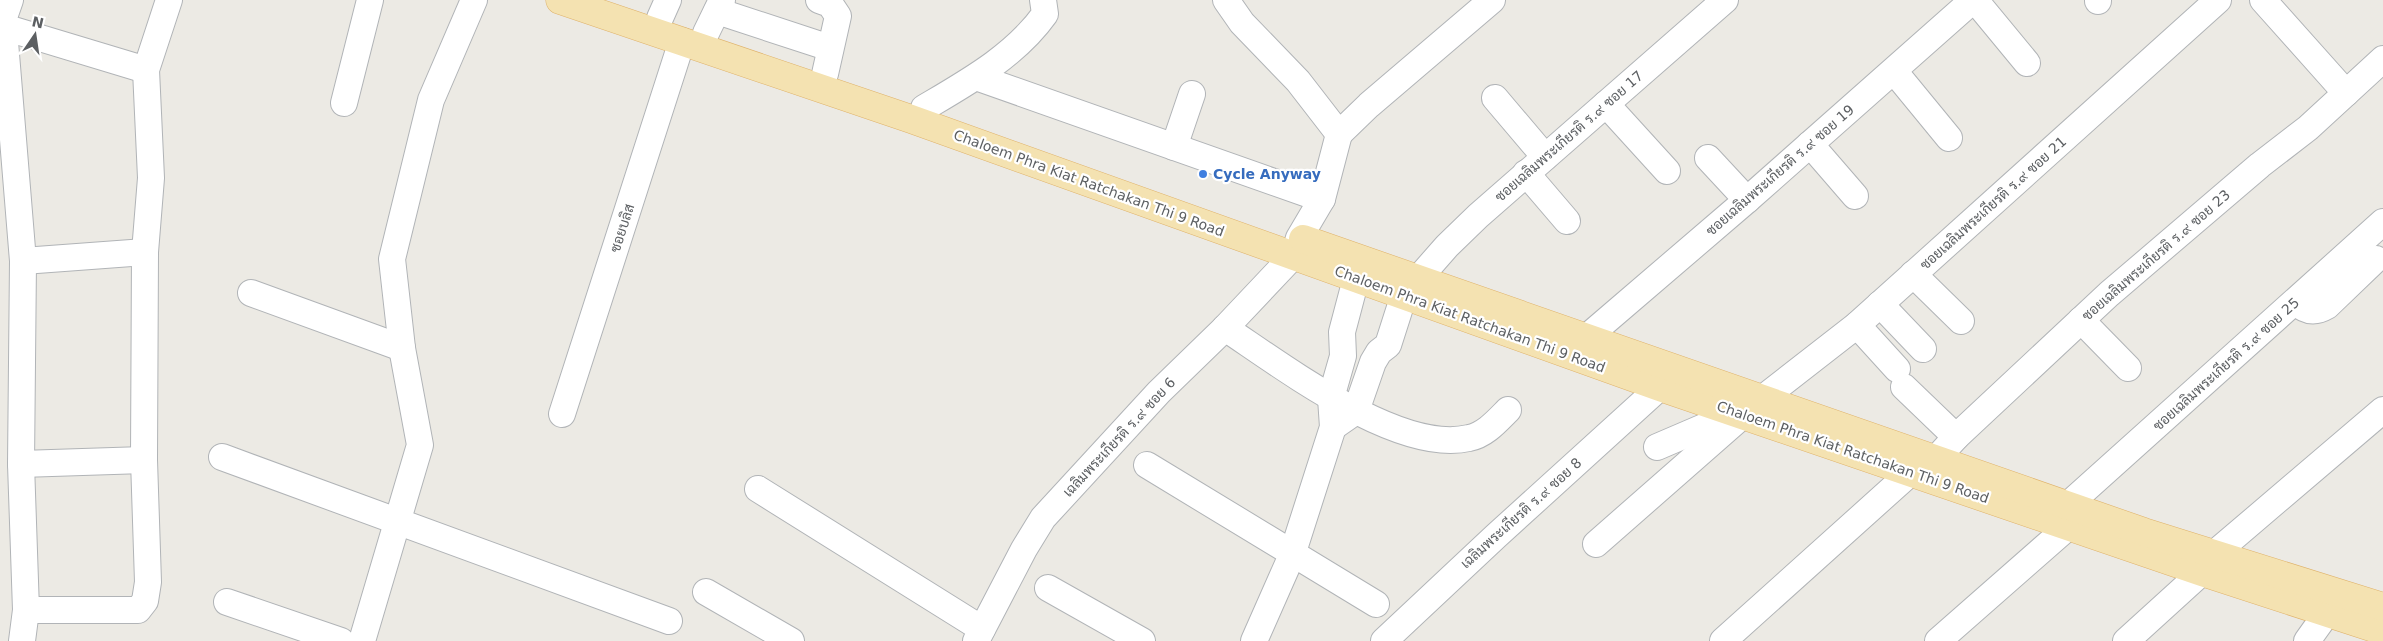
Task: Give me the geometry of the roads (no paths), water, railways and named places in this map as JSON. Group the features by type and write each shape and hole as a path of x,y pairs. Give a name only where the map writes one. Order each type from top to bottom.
{"main road":[{"name":"Chaloem Phra Kiat Ratchakan Thi 9 Road","path":"560,0 706,27"},
{"name":"Chaloem Phra Kiat Ratchakan Thi 9 Road","path":"609,0 664,9 706,27 1296,247 1356,279 1411,287 1586,338 1741,407 1911,472 2069,516 2208,563 2327,613 2383,631"},
{"name":"Chaloem Phra Kiat Ratchakan Thi 9 Road","path":"825,70 1296,247 1411,287 1660,388 1741,407 1936,459 2069,516"},
{"name":"Chaloem Phra Kiat Ratchakan Thi 9 Road","path":"2208,563 2383,607"}],"street":[{"path":"10,0 4,31 23,261 21,464 26,610 22,641"},
{"path":"4,31 21,0"},
{"path":"26,610 138,610 145,601 148,582 144,460 145,252 151,178 146,70 169,0"},
{"path":"344,103 370,0"},
{"path":"362,641 420,445 402,348 392,259 431,100 474,0"},
{"path":"924,108 976,77 1032,33 1045,14 1042,0"},
{"path":"1226,0 1242,23 1298,81 1339,134 1369,105 1492,0"},
{"name":"ซอยเฉลิมพระเกียรติ ร.๙ ซอย 17","path":"1411,287 1447,246 1472,222 1725,0"},
{"path":"1974,0 2027,63"},
{"name":"ซอยเฉลิมพระเกียรติ ร.๙ ซอย 19","path":"1586,338 1747,200 1974,0"},
{"name":"ซอยเฉลิมพระเกียรติ ร.๙ ซอย 21","path":"1596,544 1741,407 1857,325 2218,0"},
{"path":"2263,0 2346,93"},
{"path":"825,70 838,16 827,1"},
{"name":"ซอยบลิส","path":"562,414 706,27"},
{"path":"4,31 146,70"},
{"name":"ซอยเฉลิมพระเกียรติ ร.๙ ซอย 23","path":"1936,459 1956,436 2081,320 2260,165 2308,128 2383,59"},
{"path":"1894,71 1949,138"},
{"path":"976,77 1322,199"},
{"path":"1174,147 1192,94"},
{"path":"1495,98 1536,165 1567,221"},
{"path":"1606,104 1667,171"},
{"name":"เฉลิมพระเกียรติ ร.๙ ซอย 6","path":"979,635 1043,518 1159,392 1225,328 1296,247 1322,199 1339,134"},
{"path":"1810,144 1855,196"},
{"path":"1708,158 1747,200"},
{"name":"ซอยเฉลิมพระเกียรติ ร.๙ ซอย 25","path":"1938,641 2383,222"},
{"path":"23,261 145,252"},
{"path":"2296,302 2303,309 2320,310 2327,306 2376,259"},
{"path":"1913,274 1961,321"},
{"path":"1254,641 1292,554 1333,427 1331,398 1344,356 1342,332 1356,279"},
{"path":"1333,427 1356,411 1373,362 1379,352 1388,345 1411,287"},
{"path":"251,293 402,348"},
{"path":"1880,304 1923,349"},
{"path":"2081,320 2128,368"},
{"path":"1857,325 1900,378 1956,436"},
{"path":"1225,328 1331,398 1356,411 1428,438 1451,440 1470,438 1491,427 1508,410"},
{"name":"เฉลิมพระเกียรติ ร.๙ ซอย 8","path":"1393,639 1496,536 1660,388"},
{"path":"1657,447 1706,426 1718,413 1741,407"},
{"path":"2126,641 2208,563 2383,410"},
{"path":"222,457 668,621"},
{"path":"21,464 144,460"},
{"path":"1148,465 1376,604"},
{"path":"1723,641 1911,472"},
{"path":"758,490 979,635"},
{"path":"1048,588 1142,641"},
{"path":"706,592 791,641"},
{"path":"227,602 341,641"},
{"path":"2307,641 2327,613"}],"place":[{"name":"Cycle Anyway","path":"1203,174"}]}
